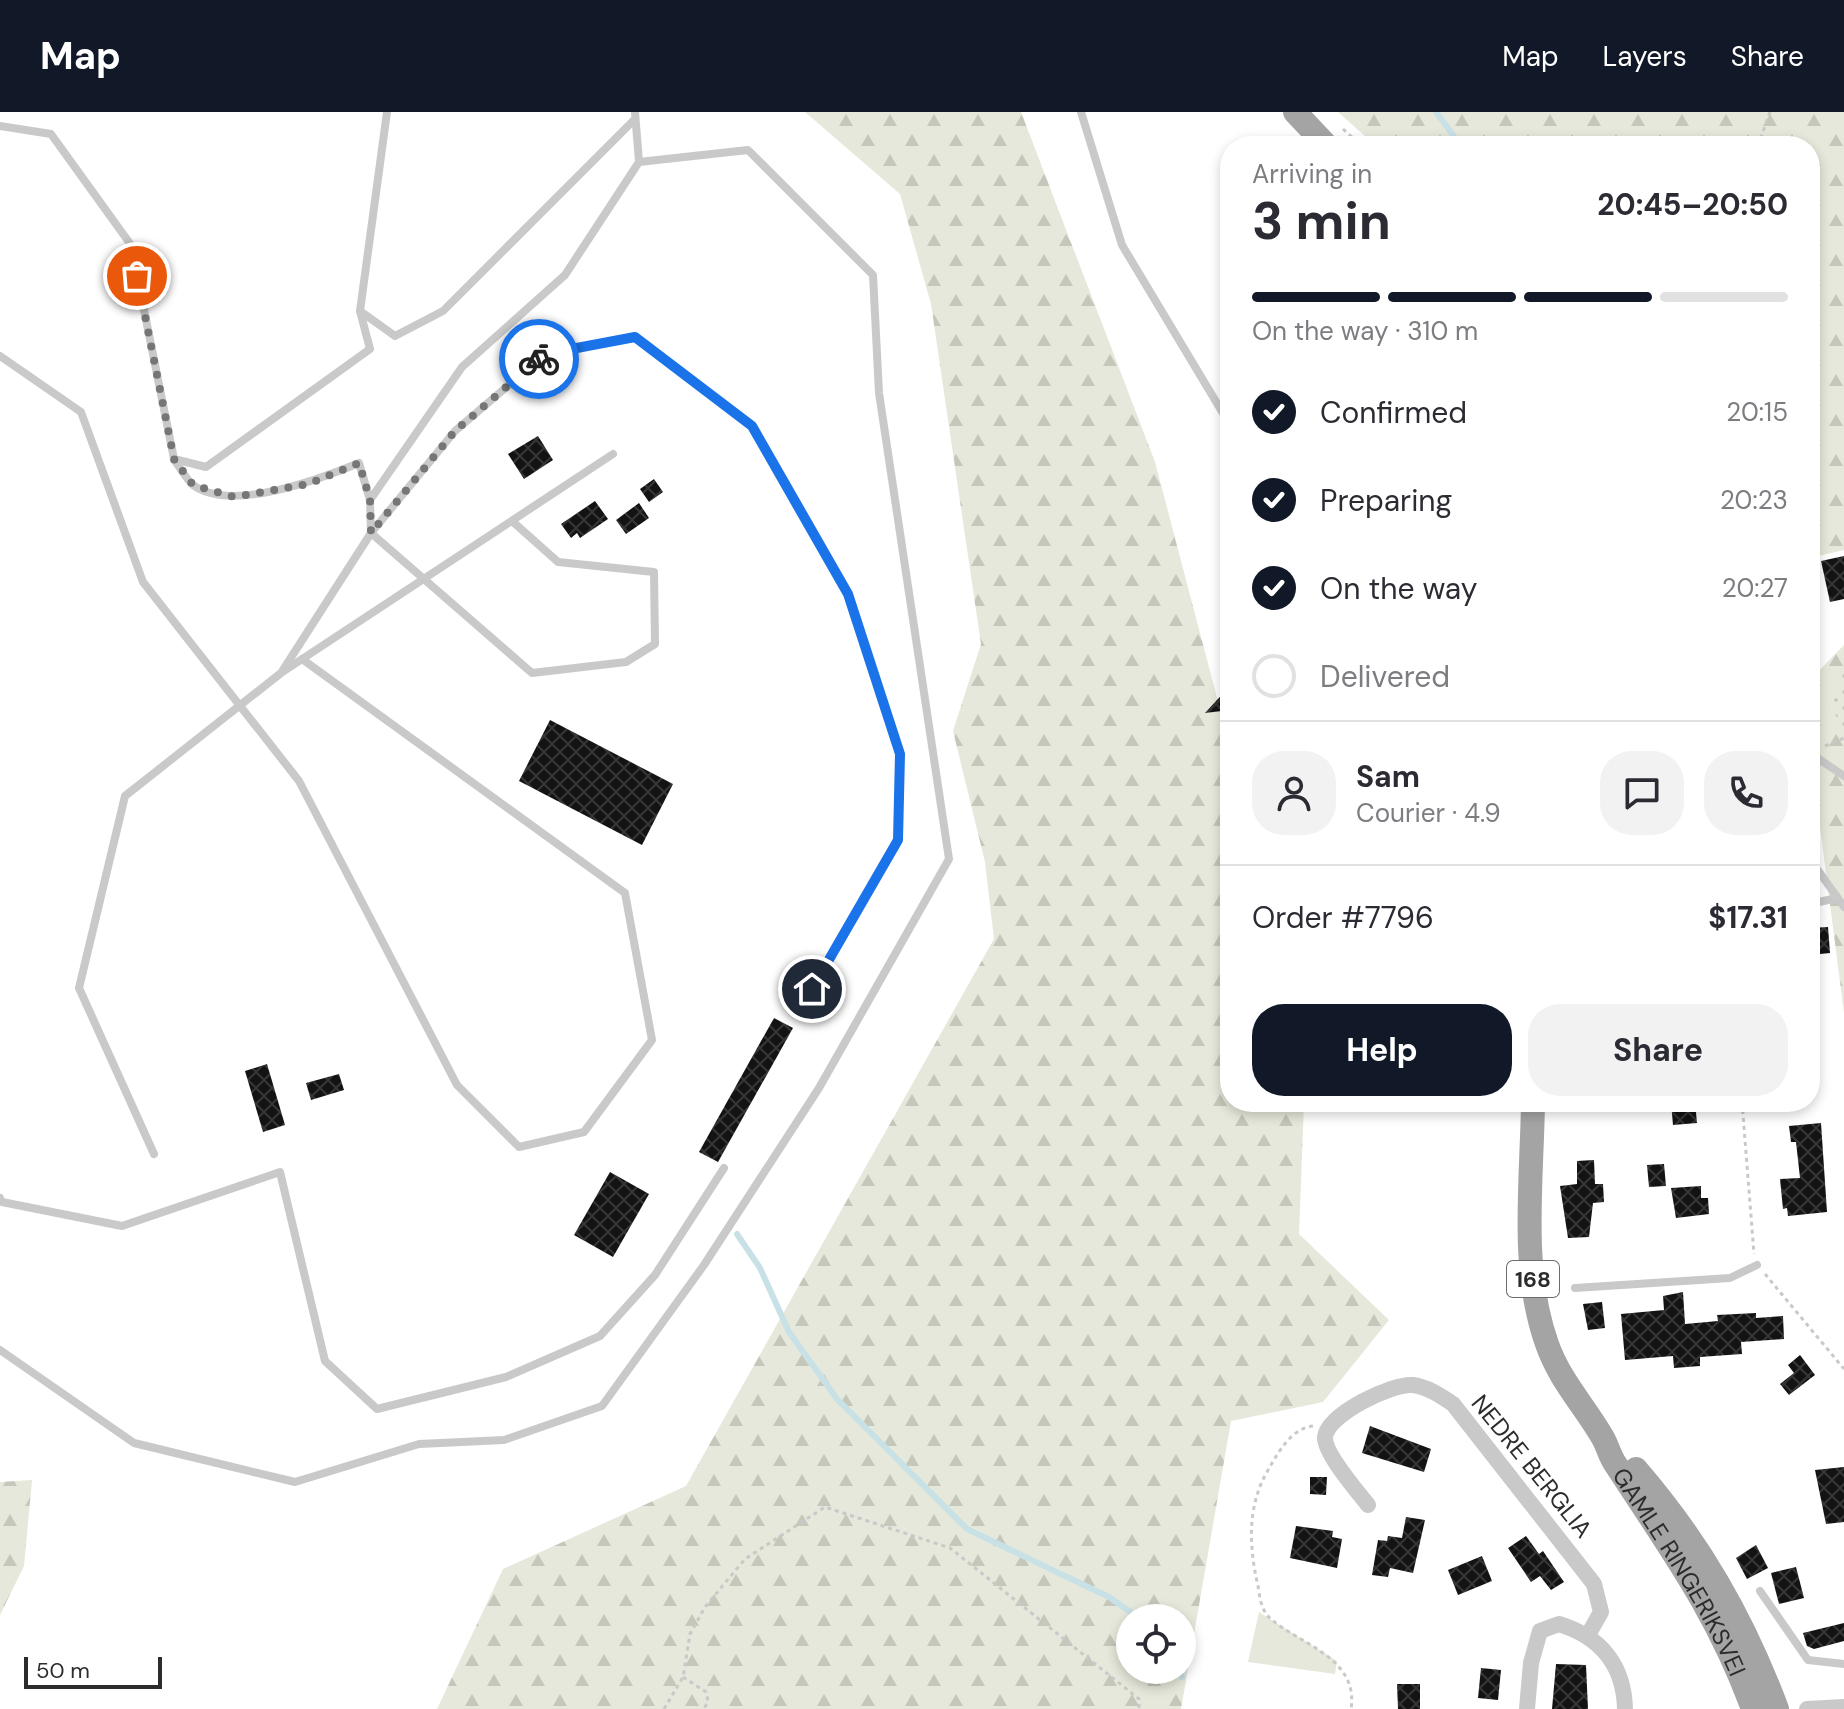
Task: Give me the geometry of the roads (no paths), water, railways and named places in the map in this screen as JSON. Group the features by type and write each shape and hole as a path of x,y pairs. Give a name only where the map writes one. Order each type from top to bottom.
{"main road":[{"path":"1295,112 1326,136"},
{"name":"GAMLE RINGERIKSVEI","path":"1533,1112 1532,1260 1540,1320 1564,1384 1603,1437 1614,1463 1662,1530 1709,1607 1753,1709"},
{"name":"GAMLE RINGERIKSVEI","path":"1603,1437 1624,1454 1699,1548 1735,1608 1777,1709"}],"street":[{"name":"NEDRE BERGLIA","path":"1368,1505 1326,1447 1325,1434 1332,1424 1378,1392 1401,1385 1426,1389 1453,1404 1594,1584 1601,1612 1588,1635"},
{"path":"1527,1709 1531,1663 1540,1631 1559,1624 1588,1635 1603,1647 1615,1663 1624,1692 1625,1709"},
{"path":"1807,1709 1844,1707"}],"lane":[{"path":"174,459 206,467 370,349 360,311 387,112"},
{"path":"1081,112 1122,245 1220,408"},
{"path":"360,311 395,336 443,311 634,116"},
{"path":"370,500 462,367 565,275 639,162 634,116"},
{"path":"0,126 51,134 131,245 174,459 193,485 234,497 308,484 359,463 370,500 371,533 421,580 532,673 626,662 655,644 654,572 558,562 512,521"},
{"path":"0,1350 134,1443 295,1482 419,1444 504,1440 602,1406 704,1265 819,1088 949,859 879,393 873,275 748,150 639,162"},
{"path":"281,673 371,533 455,431 545,354 635,337 752,426 848,594 900,754 898,840 798,1014"},
{"path":"0,356 81,412 143,582 242,704 299,781 457,1085 519,1147 584,1132 652,1040 625,893 302,659"},
{"path":"154,1154 79,988 125,796 281,673 613,454"},
{"path":"1820,760 1844,776"},
{"path":"1820,872 1844,907"},
{"path":"1820,902 1837,898"},
{"path":"0,1198 2,1202 122,1226 280,1172 325,1361 377,1409 506,1377 600,1336 655,1275 724,1168"},
{"path":"1575,1288 1730,1278 1757,1265"},
{"path":"1760,1591 1808,1660 1844,1664"}],"waterway":[{"path":"1436,112 1454,136"},
{"path":"737,1234 760,1268 789,1332 837,1399 967,1529 1119,1604"}]}
